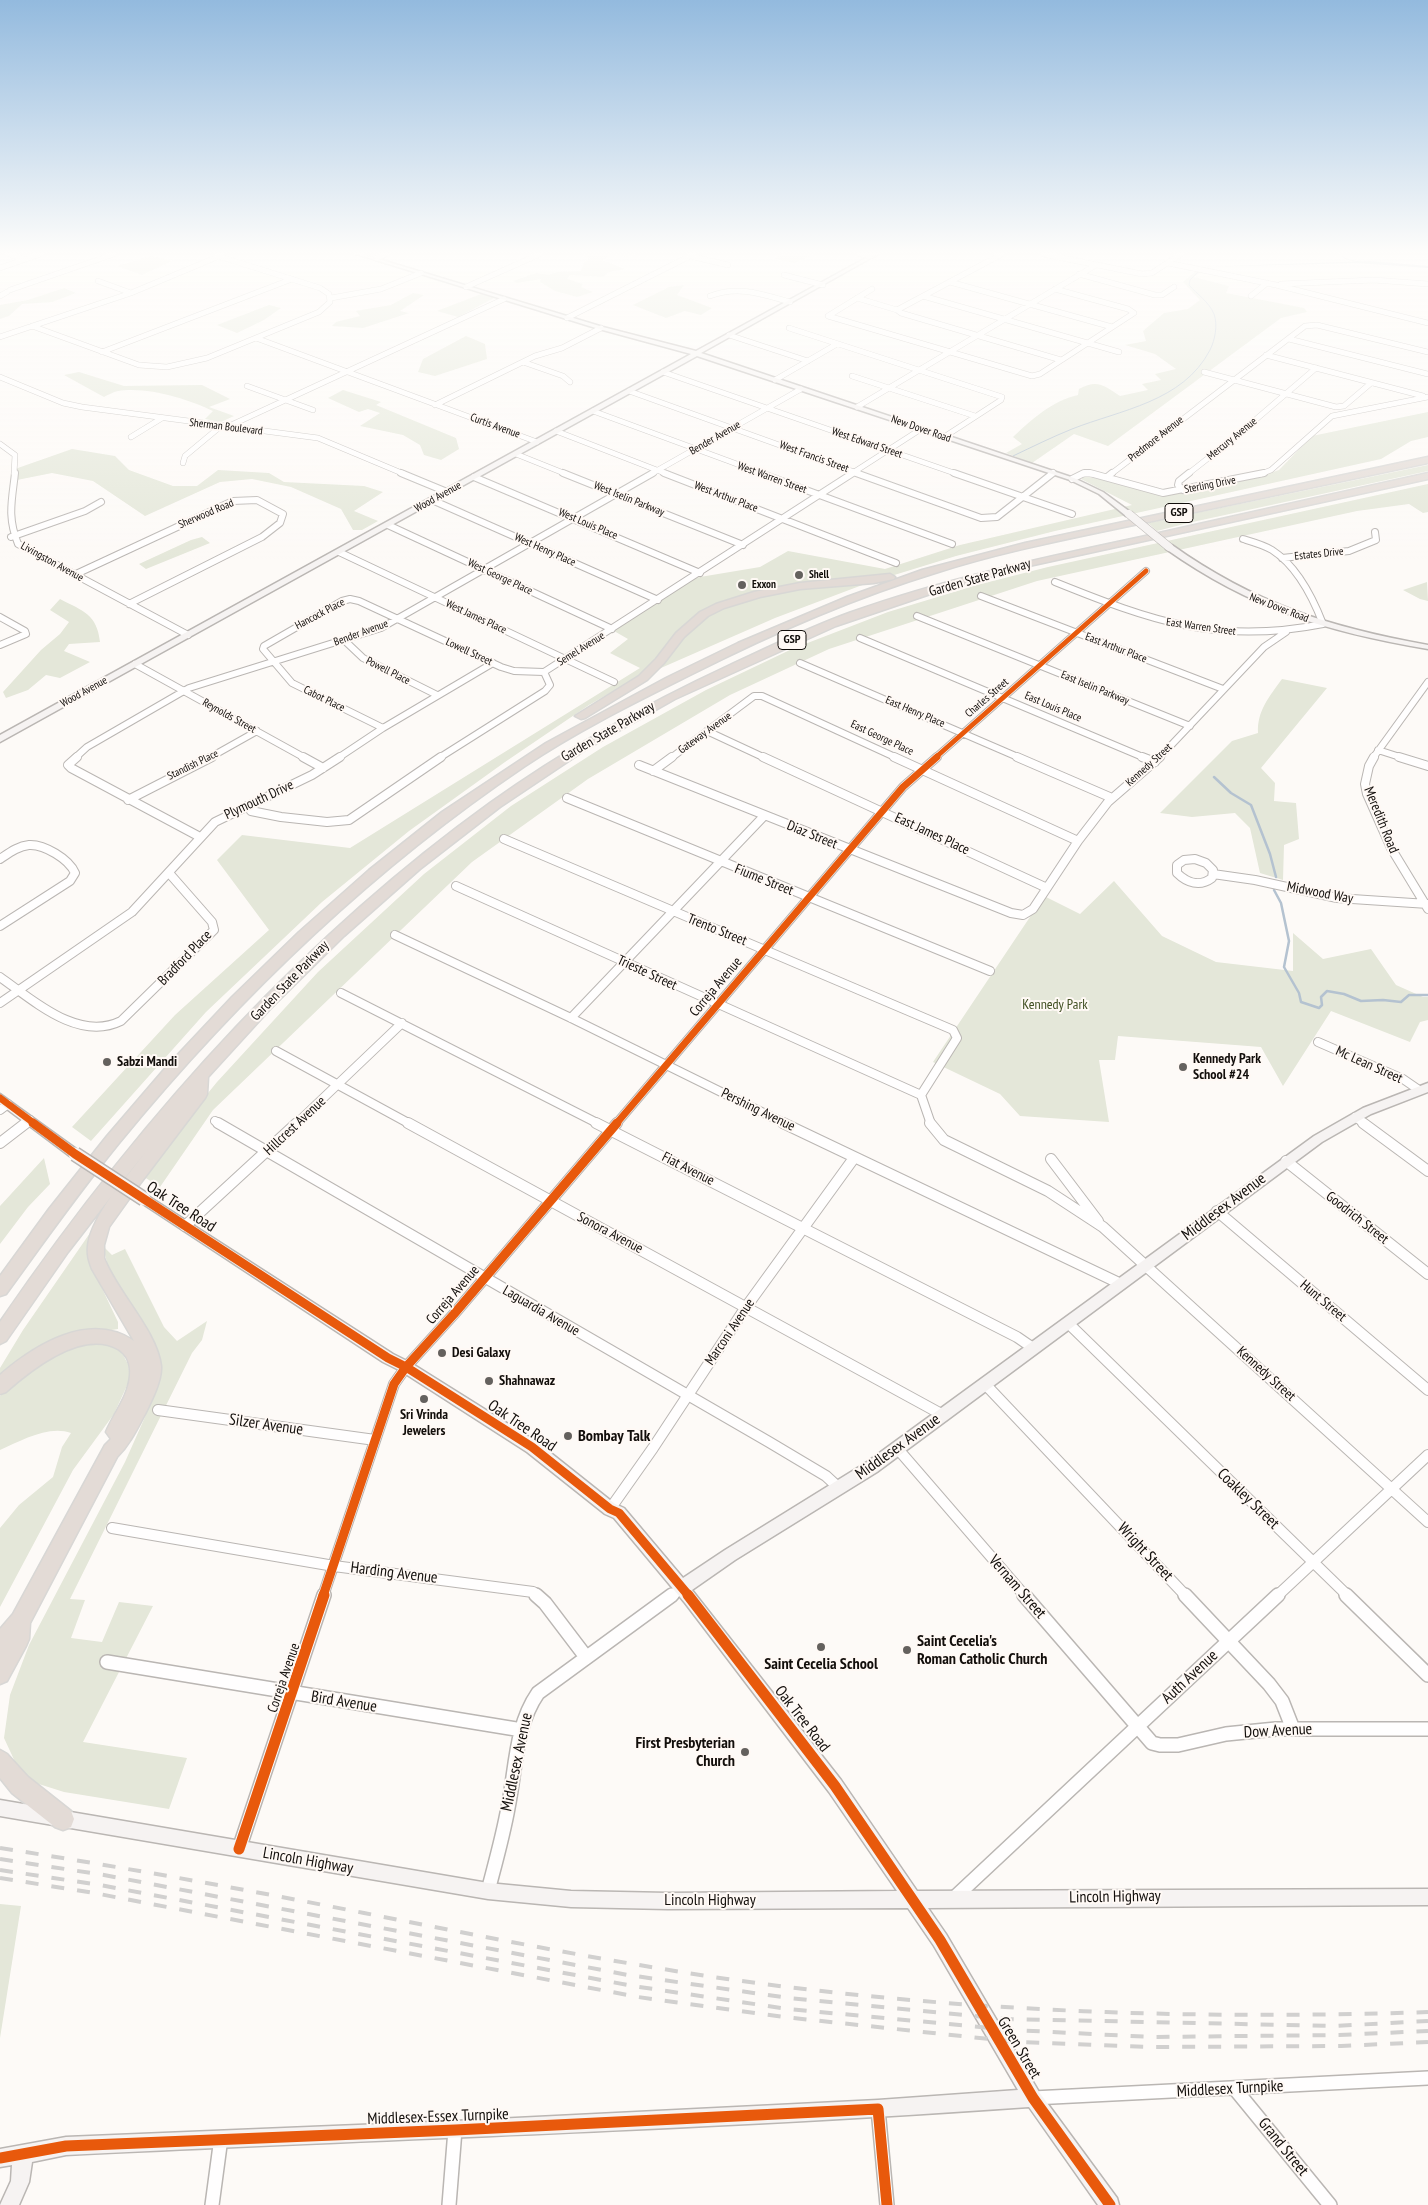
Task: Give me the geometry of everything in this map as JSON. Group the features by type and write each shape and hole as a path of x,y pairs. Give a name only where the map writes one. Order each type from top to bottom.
{"highway":[{"name":"Garden State Parkway","path":"23,1257 99,1156 191,1050 248,990 305,935 416,840 519,765 609,712 683,673 770,631 855,596 930,571 1056,538 1428,460"},
{"name":"Garden State Parkway","path":"0,1336 86,1216 201,1076 276,994 331,938 393,883 507,795 567,755 639,713 704,679 849,617 1027,564 1428,476"},
{"path":"519,765 533,747 643,678 660,661 680,635 704,614 720,606 758,594 800,586 874,580 930,571"},
{"path":"0,1648 8,1634 20,1621 111,1451 122,1440 142,1402 150,1380 152,1366 146,1346 98,1263 96,1252 97,1238 117,1203 200,1094 201,1076"},
{"path":"0,1268 23,1257"},
{"path":"0,1289 23,1257"},
{"path":"0,1386 32,1361 64,1344 86,1338 100,1337 113,1338 124,1343 132,1350 137,1360 138,1378 132,1398 112,1438 111,1451"},
{"path":"0,1674 18,1639 20,1621"},
{"path":"0,1761 20,1784 63,1819"}],"street":[{"path":"116,357 146,367 176,367 210,357"},
{"name":"Curtis Avenue","path":"306,357 537,442"},
{"path":"183,464 185,456 224,427 379,357"},
{"path":"436,405 538,357"},
{"name":"Wood Avenue","path":"0,739 691,357"},
{"name":"New Dover Road","path":"705,357 1072,479 1092,488 1204,572 1242,594 1281,610 1324,624 1428,647"},
{"path":"796,357 808,361"},
{"path":"775,380 815,357"},
{"path":"879,357 1002,397 1001,400 944,437"},
{"path":"857,407 940,357"},
{"path":"965,357 1028,376 1037,375 1066,357"},
{"path":"1051,357 1061,360"},
{"name":"Predmore Avenue","path":"1107,477 1263,357"},
{"path":"1273,357 1428,397"},
{"path":"1360,357 1428,374"},
{"path":"524,362 563,376 570,382"},
{"name":"Mercury Avenue","path":"1183,490 1178,485 1179,481 1240,433 1316,368"},
{"name":"West Edward Street","path":"663,372 1072,514"},
{"path":"1204,372 1339,407 1344,406 1370,382"},
{"path":"852,376 975,416"},
{"name":"Sherman Boulevard","path":"0,378 63,403 224,427 318,438 447,492"},
{"path":"247,386 313,410"},
{"name":"Bender Avenue","path":"200,837 128,800 71,768 68,764 86,747 184,691 381,628 801,389"},
{"name":"West Francis Street","path":"629,391 980,518 990,519 999,516 1022,497"},
{"path":"1332,416 1428,397"},
{"name":"West Warren Street","path":"593,411 952,544"},
{"name":"Sterling Drive","path":"1072,479 1084,473 1107,477 1157,493 1183,490 1267,472 1332,416"},
{"path":"131,437 162,418"},
{"name":"Semel Avenue","path":"247,806 251,811 281,817 327,822 349,820 412,775 546,691 550,685 544,672 700,573 920,429"},
{"name":"West Arthur Place","path":"556,431 896,563"},
{"path":"0,444 13,452 15,462 12,480 5,495"},
{"path":"0,451 8,448"},
{"name":"West Iselin Parkway","path":"516,454 743,544"},
{"path":"1022,497 1053,473"},
{"name":"West Louis Place","path":"474,477 575,518 700,573"},
{"name":"Sherwood Road","path":"74,575 233,501 257,500 283,514 280,523 262,537 129,604"},
{"name":"West Henry Place","path":"432,500 658,600"},
{"path":"11,537 85,511 101,502"},
{"name":"West George Place","path":"388,525 612,629"},
{"name":"Livingston Avenue","path":"6,528 11,537 29,551 188,635"},
{"name":"Estates Drive","path":"1282,558 1349,551 1376,540 1375,532"},
{"path":"1243,539 1265,546 1282,558 1314,602 1324,624"},
{"name":"West James Place","path":"339,552 614,682"},
{"name":"Charles Street","path":"850,850 881,811 922,769 1146,571"},
{"name":"East Warren Street","path":"1055,582 1146,617 1183,626 1252,633 1286,632 1324,624"},
{"name":"East Arthur Place","path":"981,596 1223,689"},
{"name":"Hancock Place","path":"272,662 263,649 264,646 342,600 355,599 396,619"},
{"path":"0,616 26,634 0,644"},
{"name":"East Iselin Parkway","path":"917,616 1190,726"},
{"name":"Lowell Street","path":"396,619 514,671 544,672"},
{"name":"Kennedy Street","path":"1029,913 1078,841 1112,798 1155,762 1264,647 1286,632"},
{"name":"East Louis Place","path":"860,638 1155,762"},
{"name":"Powell Place","path":"344,640 363,658 437,695"},
{"name":"Cabot Place","path":"272,662 292,683 383,728"},
{"name":"Plymouth Drive","path":"0,1003 132,912 200,837 224,816 323,768 383,728 493,663"},
{"name":"East Henry Place","path":"800,663 1112,798"},
{"name":"Reynolds Street","path":"135,664 323,768"},
{"name":"Meredith Road","path":"1427,905 1392,848 1367,794 1365,784 1369,766 1378,750 1428,682"},
{"name":"Gateway Avenue","path":"653,771 757,696"},
{"name":"East George Place","path":"757,696 767,698 1078,841"},
{"name":"Standish Place","path":"128,800 154,784 237,744 257,731"},
{"name":"East James Place","path":"707,731 1047,888"},
{"path":"1378,750 1428,766"},
{"name":"Diaz Street","path":"639,765 1011,914 1021,916 1029,913"},
{"name":"Fiume Street","path":"567,798 990,972"},
{"path":"571,1018 764,816"},
{"name":"Trento Street","path":"504,839 953,1030 957,1038 921,1095"},
{"path":"0,859 24,846 36,844 72,866 76,873 70,881 0,926"},
{"name":"Correja Avenue","path":"239,1849 394,1384 406,1367 850,850"},
{"path":"1195,860 1206,863 1213,874 1209,881 1192,882 1181,877 1176,869 1180,862 1195,860"},
{"name":"Bradford Place","path":"19,990 58,1015 98,1028 111,1026 120,1021 214,930 212,922 169,872"},
{"name":"Midwood Way","path":"1213,874 1258,880 1324,896 1355,901 1427,905"},
{"name":"Trieste Street","path":"456,886 921,1095"},
{"name":"Pershing Avenue","path":"395,935 571,1018 854,1158 1121,1284"},
{"path":"0,976 19,990"},
{"name":"Fiat Avenue","path":"341,992 1017,1337 1033,1348"},
{"name":"Hillcrest Avenue","path":"185,1226 268,1151 402,1023"},
{"name":"Mc Lean Street","path":"1318,1042 1424,1088"},
{"name":"Sonora Avenue","path":"276,1052 943,1415"},
{"name":"Middlesex Avenue","path":"488,1892 508,1807 526,1711 534,1698 682,1588 730,1555 839,1488 897,1448 1286,1161 1330,1131 1355,1117 1424,1088"},
{"name":"Kennedy Street","path":"921,1095 928,1119 944,1140 1048,1191 1103,1227 1428,1522"},
{"name":"Oak Tree Road","path":"3,1104 30,1120 75,1154 388,1358 406,1367 532,1447 610,1509 619,1513 682,1588 817,1761 913,1900"},
{"path":"1355,1117 1428,1171"},
{"path":"0,1143 30,1120"},
{"name":"Laguardia Avenue","path":"215,1121 484,1278 688,1394 826,1476 839,1488"},
{"name":"Marconi Avenue","path":"610,1509 746,1307 854,1158"},
{"name":"Kennedy Street","path":"1052,1159 1103,1227"},
{"name":"Goodrich Street","path":"1286,1161 1428,1274"},
{"name":"Hunt Street","path":"1217,1211 1428,1390"},
{"name":"Coakley Street","path":"1068,1323 1428,1675"},
{"name":"Wright Street","path":"985,1384 1277,1693 1293,1729"},
{"name":"Silzer Avenue","path":"158,1410 375,1440"},
{"name":"Vernam Street","path":"897,1448 1138,1726"},
{"name":"Auth Avenue","path":"952,1900 1428,1455"},
{"name":"Harding Avenue","path":"112,1528 334,1566 533,1592 546,1602 586,1658"},
{"name":"Bird Avenue","path":"107,1662 522,1730"},
{"name":"Dow Avenue","path":"1138,1726 1152,1743 1163,1747 1234,1733 1293,1729 1428,1729"},
{"name":"Lincoln Highway","path":"0,1808 515,1896 598,1900 952,1900 1147,1896 1428,1896"},
{"name":"Green Street","path":"913,1900 940,1940 1033,2098 1110,2205"},
{"name":"Middlesex Turnpike","path":"1033,2098 1428,2078"},
{"name":"Grand Street","path":"1235,2089 1330,2205"},
{"name":"Middlesex-Essex Turnpike","path":"0,2158 66,2146 221,2138 455,2130 878,2109 1033,2098"},
{"path":"878,2109 886,2205"},
{"path":"449,2205 455,2130"},
{"path":"212,2205 221,2138"},
{"path":"8,2205 20,2182 22,2154"}],"green space":[{"path":"427,357 487,357 487,359 435,376 418,372 423,359"},
{"path":"1159,357 1228,357 1108,446 1074,434 1032,463 1006,453 1022,444 1013,437 1028,424 1051,406 1078,395 1079,389 1085,386 1091,384 1100,385 1120,396 1148,390 1142,384 1161,380 1155,374 1176,369"},
{"path":"79,372 124,386 202,385 230,399 209,407 234,416 221,422 205,419 213,411 180,398 141,390 118,391 104,397 64,375"},
{"path":"343,390 381,402 376,405 456,438 459,449 441,460 424,455 420,445 403,435 360,426 380,413 368,409 359,412 328,398"},
{"path":"1428,412 1428,437 1411,441 1381,459 1055,531 956,556 865,584 775,618 629,682 589,705 505,762 409,831 322,902 206,1012 91,1141 72,1127 175,1015 269,930 217,860 242,835 350,848 640,668 610,653 628,639 614,631 694,578 760,567 788,551 885,569 960,545 1132,505 1081,479 1085,476 1165,493 1252,479 1279,470 1312,436"},
{"path":"72,449 115,456 129,470 173,486 197,486 218,470 269,473 284,482 364,486 383,492 354,511 378,521 362,530 353,530 341,509 291,487 252,479 220,482 145,516 93,481 52,473 12,481 15,469"},
{"path":"1428,465 1428,471 1157,531 1148,523"},
{"path":"1428,484 1428,512 1423,513 1409,504 1357,511 1037,581 829,649 730,695 588,779 472,862 213,1110 160,1187 141,1175 217,1082 318,972 424,874 511,806 603,747 706,690 792,649 888,612 977,585 1048,567"},
{"path":"202,537 210,543 146,569 139,564 191,540"},
{"path":"1427,582 1428,601 1403,590"},
{"path":"60,599 88,614 96,625 100,642 69,644 64,651 90,662 60,678 46,675 28,690 6,698 3,692 41,650 60,634 69,622 50,610"},
{"path":"1282,679 1327,688 1261,768 1275,783 1274,801 1296,803 1299,839 1284,845 1283,880 1260,873 1250,828 1235,813 1192,817 1160,813 1232,741 1258,733 1262,711 1268,698"},
{"name":"Kennedy Park","path":"1114,881 1162,936 1216,962 1293,971 1293,933 1323,959 1371,949 1396,985 1423,997 1428,997 1428,1020 1420,1022 1410,1042 1331,1011 1283,1086 1261,1047 1118,1036 1115,1060 1099,1060 1109,1122 1020,1116 1000,1094 933,1062 1044,896 1080,914"},
{"path":"44,1158 50,1184 28,1207 0,1244 0,1206"},
{"path":"90,1233 92,1234 89,1261 118,1322 118,1329 105,1331 0,1379 0,1368 23,1330"},
{"path":"103,1246 112,1255 125,1249 164,1327 177,1341 207,1321 202,1340 192,1353 70,1599 85,1600 71,1638 102,1642 119,1602 153,1606 83,1742 187,1758 169,1809 64,1792 23,1779 4,1738 10,1695 29,1645 125,1462 145,1417 155,1388 134,1310 108,1267"},
{"path":"95,1343 112,1345 122,1353 128,1364 130,1379 114,1414 73,1470 0,1607 0,1528 19,1505 53,1477 62,1447 71,1433 62,1431 44,1432 0,1450 0,1396 30,1369 68,1348"},
{"path":"0,1904 21,1906 0,2038"}],"waterway":[{"path":"1013,456 1072,429 1149,402 1167,393 1184,382 1198,368 1205,357"},
{"path":"1214,777 1231,793 1251,805 1270,854 1276,877"},
{"path":"1274,890 1281,903 1289,941 1284,967 1299,993 1301,1002 1319,1008 1322,1005 1321,997 1327,991 1344,994 1361,1001 1383,1000 1401,1002 1409,995 1428,995"}],"railway":[{"path":"0,1848 228,1887 590,1957 727,1979 814,1990 989,2006 1077,2011 1252,2015 1428,2012"},
{"path":"0,1859 104,1875 628,1975 789,1998 1007,2019 1334,2026 1428,2021"},
{"path":"0,1870 100,1885 633,1986 788,2009 1013,2030 1151,2037 1339,2035 1428,2031"},
{"path":"0,1878 94,1893 638,1997 784,2017 1017,2042 1153,2047 1341,2046 1428,2042"}],"cycle path":[{"path":"239,1849 394,1384 406,1367 454,1314 903,787 1146,571"},
{"path":"0,1098 75,1154 388,1358 406,1367 532,1447 610,1509 619,1513 690,1598 835,1786 940,1940 1033,2098 1110,2205"},
{"path":"0,2158 66,2146 455,2130 878,2109 887,2205"}],"place":[{"name":"Shell","path":"799,575"},
{"name":"Exxon","path":"742,585"},
{"name":"Sabzi Mandi","path":"107,1062"},
{"name":"Kennedy Park School #24","path":"1183,1067"},
{"name":"Desi Galaxy","path":"442,1353"},
{"name":"Shahnawaz","path":"489,1381"},
{"name":"Sri Vrinda Jewelers","path":"424,1399"},
{"name":"Bombay Talk","path":"568,1436"},
{"name":"Saint Cecelia School","path":"821,1647"},
{"name":"Saint Cecelia's Roman Catholic Church","path":"907,1650"},
{"name":"First Presbyterian Church","path":"745,1752"}]}
